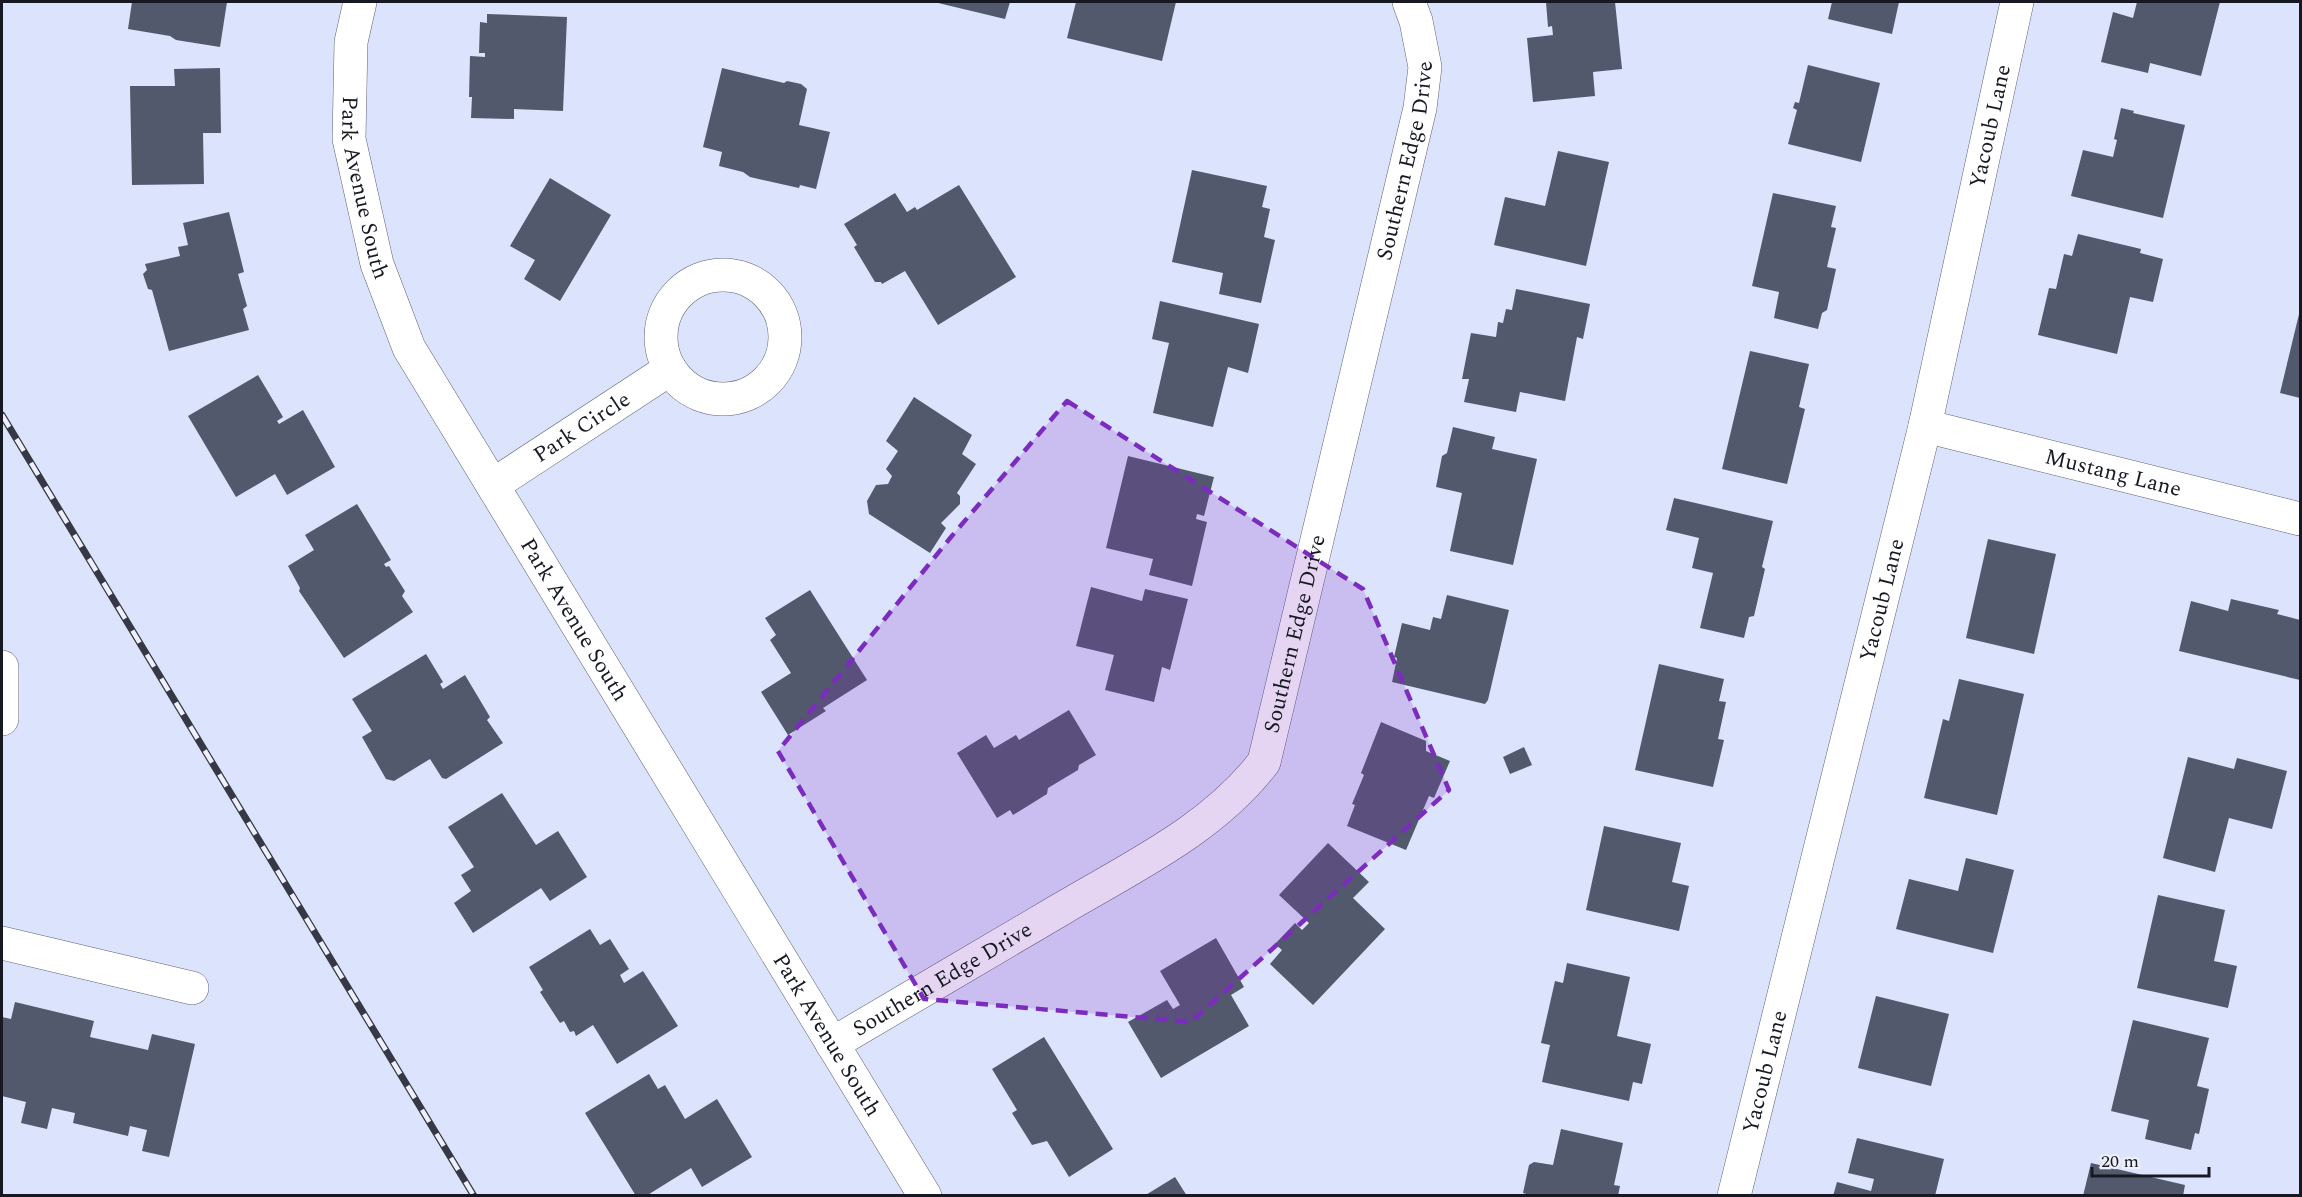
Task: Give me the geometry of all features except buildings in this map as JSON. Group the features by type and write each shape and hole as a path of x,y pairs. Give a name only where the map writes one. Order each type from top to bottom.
{"street":[{"name":"Park Avenue South","path":"360,2 351,42 349,139 377,264 409,348 925,1196"},
{"name":"Southern Edge Drive","path":"832,1044 1155,854 1224,807 1246,785 1264,762 1420,108 1425,67 1416,21 1409,2"},
{"name":"Yacoub Lane","path":"1734,1196 1925,426 2017,2"},
{"name":"Park Circle","path":"493,485 670,369"},
{"name":"Mustang Lane","path":"1925,426 2301,519"},
{"path":"2,667 2,719"},
{"path":"2,943 192,988"}],"highlighted area":[{"path":"1067,401 1363,589 1449,790 1191,1022 924,999 778,751 951,537"}],"railway":[{"path":"2,415 474,1196"}]}
